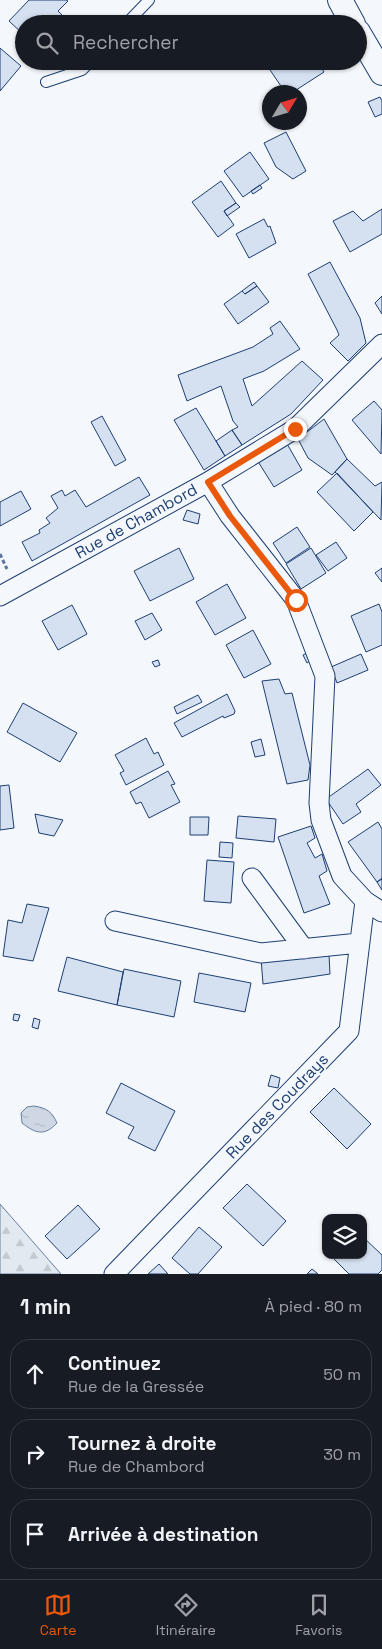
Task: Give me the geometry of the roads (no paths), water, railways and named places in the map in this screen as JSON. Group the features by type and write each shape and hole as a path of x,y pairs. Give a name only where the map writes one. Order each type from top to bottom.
{"street":[{"path":"340,0 348,15"},
{"path":"367,47 382,73"},
{"name":"Rue de Chambord","path":"0,596 208,482 295,429 382,344"},
{"path":"208,482 230,516 296,600 325,676 318,803 321,820 342,876 365,901 382,912"},
{"path":"252,878 304,949"},
{"name":"Rue des Coudrays","path":"114,1274 349,1031 358,943 365,901"},
{"path":"115,921 261,953 358,943"}],"lane":[{"path":"135,15 149,0"},
{"path":"46,82 82,70"}],"water":[{"path":"34,1106 49,1111 57,1123 48,1130 40,1132 22,1123 21,1113 27,1107"}]}
